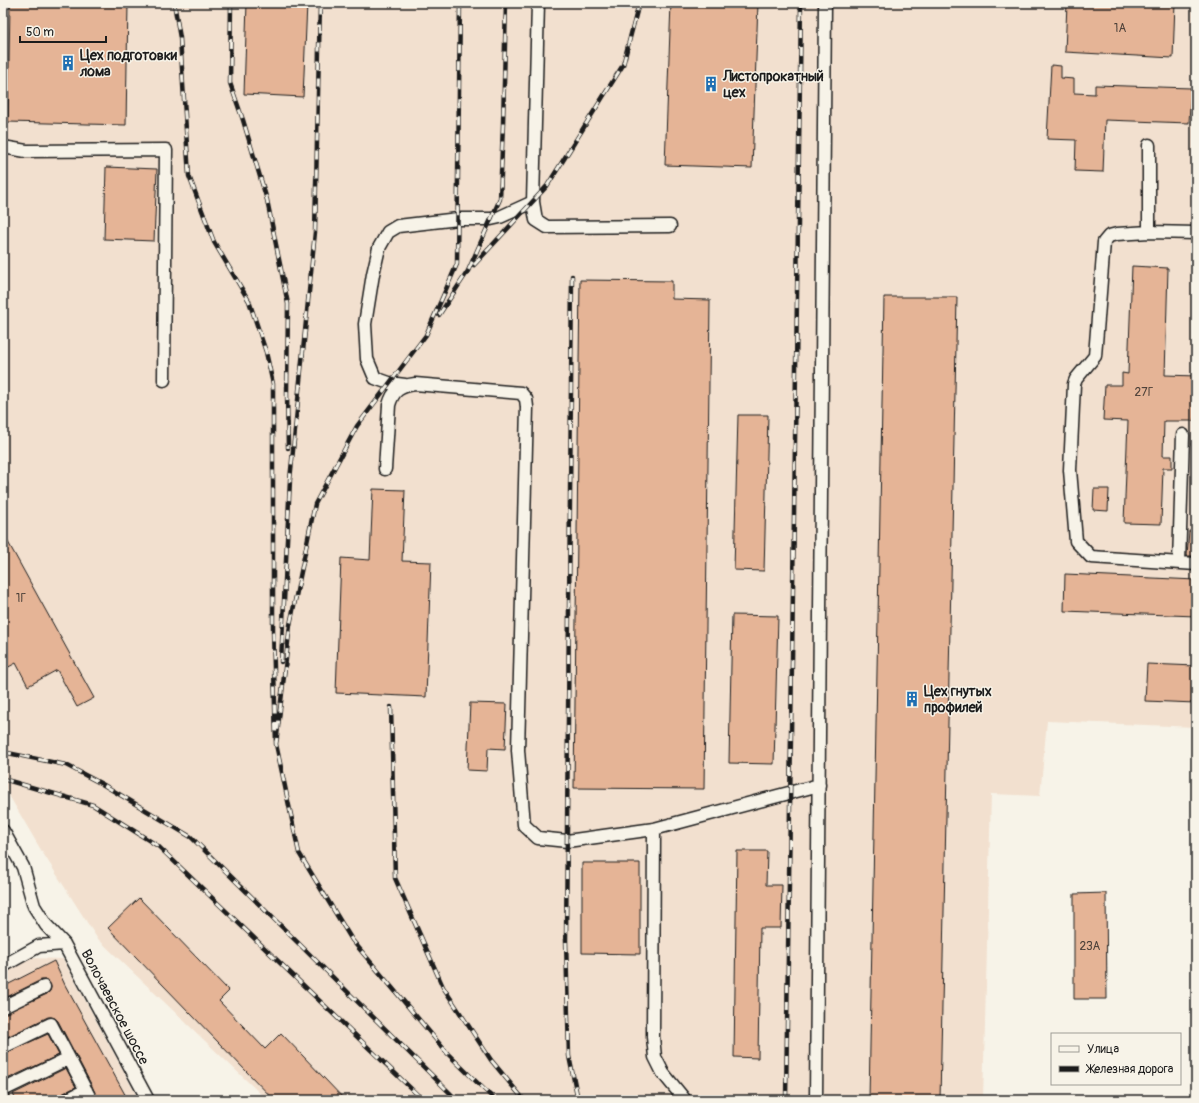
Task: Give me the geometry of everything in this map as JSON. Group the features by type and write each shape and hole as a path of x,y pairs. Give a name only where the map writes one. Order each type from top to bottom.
{"street":[{"path":"538,3 533,202 536,220 547,227 670,226"},
{"path":"816,1100 825,3"},
{"path":"1149,145 1149,232"},
{"path":"3,147 26,150 166,150 164,380"},
{"path":"533,202 500,217 491,219 458,219 398,226 388,232 379,248 365,324 367,359 375,378 389,383 405,385 414,384 521,393 526,398 527,407 518,750 524,825 538,838 567,841 581,840 654,829 818,784"},
{"path":"1196,233 1149,232 1113,235 1109,236 1104,242 1095,356 1076,379 1074,384 1070,470 1076,541 1091,557 1196,564"},
{"path":"385,469 389,406 392,396 397,390 405,385"},
{"path":"1179,563 1183,435"},
{"path":"654,829 653,1037 655,1057 663,1073 685,1100"},
{"path":"3,831 23,867 34,906 46,925 64,944"},
{"name":"Волочаевское шоссе","path":"3,966 39,946 64,944 148,1100"},
{"path":"3,1008 44,987"},
{"path":"3,1047 51,1024 89,1095 66,1100"},
{"path":"3,1090 69,1058"}],"shaded area":[{"path":"3,3 1196,3 1196,727 1047,721 1040,796 991,794 983,1100 267,1100 97,938 41,850 3,785"},
{"path":"30,958 63,959 139,1100 3,1100 3,973"}],"building":[{"name":"Цех подготовки лома","path":"10,3 128,3 126,125 8,122"},
{"path":"247,3 307,3 303,97 244,94"},
{"name":"Листопрокатный цех","path":"671,3 758,3 752,168 665,165"},
{"path":"1067,3 1175,3 1173,58 1065,52"},
{"path":"1051,65 1061,66 1061,78 1074,79 1074,93 1095,94 1095,85 1191,88 1189,123 1105,120 1103,172 1075,171 1076,140 1047,139"},
{"path":"106,167 157,169 154,241 104,239"},
{"path":"1132,266 1168,268 1165,375 1196,376 1195,421 1164,421 1163,456 1172,456 1172,468 1163,468 1161,524 1124,523 1128,421 1103,420 1105,385 1122,385 1122,373 1128,374"},
{"path":"580,280 672,281 672,299 710,300 704,789 574,788"},
{"name":"Цех гнутых профилей","path":"884,297 957,297 940,1100 869,1100"},
{"path":"738,415 768,415 764,571 734,570"},
{"path":"373,489 405,490 402,561 431,562 426,697 336,693 341,558 370,560"},
{"path":"1094,489 1109,489 1108,511 1093,510"},
{"path":"1189,531 1196,531 1196,556 1187,556"},
{"path":"3,533 94,698 77,707 57,670 28,686 16,663 3,670"},
{"path":"1065,574 1196,580 1196,616 1064,611"},
{"path":"732,615 778,616 774,764 729,763"},
{"path":"1147,664 1196,666 1196,703 1145,701"},
{"path":"470,703 507,704 505,749 488,748 487,771 467,770"},
{"path":"737,851 767,851 766,885 782,885 781,928 760,928 758,1058 734,1057"},
{"path":"582,863 640,863 640,954 582,953"},
{"path":"1106,893 1107,999 1074,999 1074,894"},
{"path":"139,898 229,991 219,1001 265,1049 281,1033 345,1100 274,1100 108,928"},
{"path":"54,961 65,985 128,1100 98,1100 58,1021 55,1018 48,1017 3,1039 3,1014 47,994 51,987 48,981 41,980 3,999 3,987"},
{"path":"48,1034 59,1055 3,1081 3,1054"},
{"path":"66,1068 76,1087 62,1094 59,1100 16,1100 13,1094"}],"railway":[{"path":"174,3 180,38 189,176 214,242 249,301 266,352 273,384 273,630 276,744 290,625 315,504 357,426 426,335 457,264 460,3"},
{"path":"231,3 230,83 243,120 267,200 288,304 288,448"},
{"path":"281,662 290,480 315,232 320,3"},
{"path":"439,315 468,271 500,199 506,3"},
{"path":"474,265 547,186 623,65 639,3"},
{"path":"786,1100 801,3"},
{"path":"572,276 566,940 569,1056 578,1100"},
{"path":"391,707 395,878 443,987 491,1060 524,1100"},
{"path":"277,738 276,744 299,853 352,940 448,1054 495,1100"},
{"path":"3,752 66,765 102,784 191,837 457,1100"},
{"path":"3,779 93,805 158,846 423,1100"}],"place":[{"name":"Цех подготовки лома","path":"68,63"},
{"name":"Листопрокатный цех","path":"711,84"},
{"name":"Цех гнутых профилей","path":"912,699"}]}
